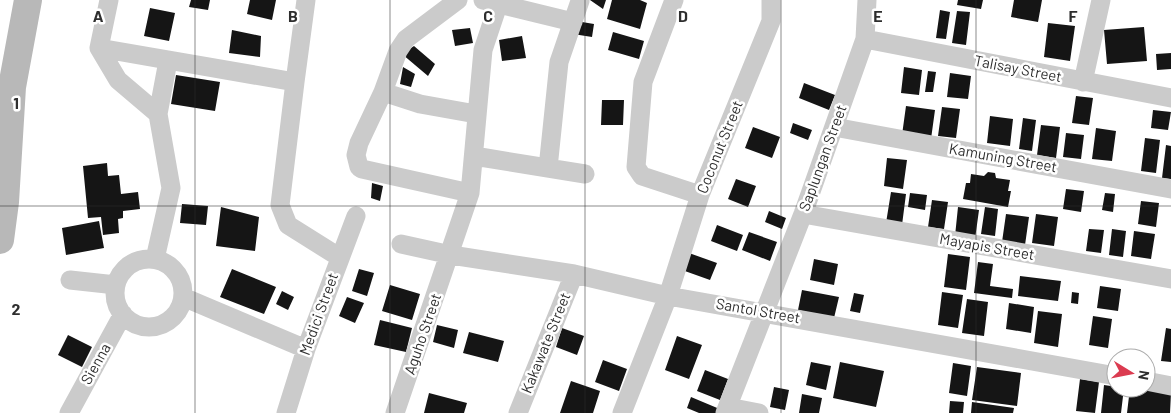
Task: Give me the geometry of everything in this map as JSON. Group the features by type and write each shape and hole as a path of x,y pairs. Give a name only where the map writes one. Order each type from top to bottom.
{"main road":[{"path":"0,240 5,202 12,87 28,0"}],"street":[{"path":"109,0 99,48 118,80 158,114"},
{"path":"306,0 280,205 288,225 339,257"},
{"path":"458,0 406,39 398,51 383,92 359,143 356,155 359,167 470,192"},
{"path":"674,0 642,82 636,166 642,176 700,195"},
{"name":"Coconut Street","path":"622,413 668,296 700,195 771,21 772,0"},
{"name":"Saplungan Street","path":"726,410 763,311 803,214 865,39 867,0"},
{"path":"1083,82 1101,0"},
{"path":"548,168 559,62 580,1"},
{"path":"498,3 573,22"},
{"name":"Aguho Street","path":"395,413 451,254 470,192 483,50 498,3"},
{"name":"Talisay Street","path":"865,39 1171,98"},
{"path":"99,48 295,82"},
{"path":"155,259 171,188 158,114 168,61"},
{"path":"383,92 420,104 476,114"},
{"name":"Kamuning Street","path":"834,127 1171,189"},
{"path":"474,156 585,174"},
{"name":"Mayapis Street","path":"803,214 1171,280"},
{"name":"Medici Street","path":"286,413 306,349 356,216"},
{"name":"Santol Street","path":"401,244 574,274 668,296 763,311 1106,374"},
{"path":"145,259 155,259 165,262 177,272 183,287 184,297 180,308 173,318 164,324 142,327 131,322 117,305 116,285 126,267 145,259"},
{"name":"Kakawate Street","path":"518,413 574,274"},
{"path":"70,280 116,285"},
{"path":"184,297 306,349"},
{"name":"Sienna","path":"69,413 123,314"},
{"path":"1156,383 1171,386"},
{"path":"726,410 759,413"}],"building":[{"path":"191,0 210,0 208,10 189,7"},
{"path":"250,0 276,0 272,20 247,14"},
{"path":"590,0 606,0 603,9"},
{"path":"612,0 640,0 647,3 640,29 607,19"},
{"path":"958,0 983,0 981,9 957,5"},
{"path":"1014,0 1042,0 1038,22 1011,17"},
{"path":"150,8 175,13 169,41 144,36"},
{"path":"940,10 950,12 946,39 936,38"},
{"path":"957,11 970,12 966,45 952,43"},
{"path":"576,21 594,24 592,37 573,34"},
{"path":"1048,23 1075,26 1070,61 1044,57"},
{"path":"1144,27 1147,61 1107,64 1104,30"},
{"path":"470,28 473,43 455,46 452,30"},
{"path":"232,30 261,36 260,57 229,53"},
{"path":"613,32 644,41 639,59 608,50"},
{"path":"522,36 526,58 502,61 499,40"},
{"path":"414,46 435,64 428,76 402,54"},
{"path":"1171,53 1171,69 1157,70 1156,54"},
{"path":"403,67 415,74 411,87 400,84"},
{"path":"904,67 922,70 919,95 901,93"},
{"path":"928,71 936,72 933,92 925,92"},
{"path":"950,73 971,76 968,99 947,97"},
{"path":"176,75 220,82 215,111 171,104"},
{"path":"804,83 835,95 829,110 799,98"},
{"path":"1076,96 1093,98 1089,125 1072,123"},
{"path":"602,100 624,100 623,125 601,125"},
{"path":"906,106 935,110 931,139 902,135"},
{"path":"942,107 960,109 956,138 938,136"},
{"path":"1153,110 1171,112 1168,130 1151,128"},
{"path":"990,116 1013,119 1010,146 987,143"},
{"path":"1023,118 1036,120 1032,151 1019,149"},
{"path":"793,123 812,130 808,140 790,133"},
{"path":"1041,125 1060,127 1056,158 1037,155"},
{"path":"753,127 780,137 772,158 745,148"},
{"path":"1096,128 1116,131 1112,161 1092,159"},
{"path":"1066,133 1084,135 1081,159 1063,157"},
{"path":"1145,138 1160,140 1156,173 1141,171"},
{"path":"1166,145 1171,146 1171,179 1162,178"},
{"path":"887,158 907,160 903,189 884,186"},
{"path":"107,163 108,176 119,175 121,194 138,192 140,209 123,211 123,218 118,219 119,233 103,235 101,217 88,218 83,166"},
{"path":"988,172 995,173 996,178 1010,180 1008,191 1011,191 1008,207 963,199 966,183 970,183 971,174 984,176"},
{"path":"736,179 756,186 748,207 728,199"},
{"path":"372,183 383,186 380,201 371,198"},
{"path":"1066,189 1084,191 1081,212 1063,209"},
{"path":"891,192 906,194 902,225 886,223"},
{"path":"910,193 927,195 925,210 908,207"},
{"path":"1105,193 1115,194 1113,212 1102,210"},
{"path":"932,200 948,202 944,229 928,227"},
{"path":"1141,201 1159,203 1156,227 1138,224"},
{"path":"182,204 208,206 206,225 180,223"},
{"path":"221,207 259,217 255,251 216,246"},
{"path":"958,207 979,210 975,239 955,236"},
{"path":"985,207 998,209 995,236 981,234"},
{"path":"769,211 786,218 782,229 765,222"},
{"path":"1006,214 1029,217 1025,245 1002,242"},
{"path":"1036,214 1058,217 1054,246 1032,243"},
{"path":"99,221 104,248 66,255 62,228"},
{"path":"717,225 743,235 737,251 711,241"},
{"path":"1089,229 1104,230 1101,253 1086,251"},
{"path":"1112,229 1126,231 1123,257 1109,255"},
{"path":"1134,231 1155,234 1151,259 1131,256"},
{"path":"749,232 777,242 770,261 742,250"},
{"path":"689,253 717,263 710,280 682,270"},
{"path":"948,254 970,257 966,290 944,287"},
{"path":"814,259 838,264 834,285 810,280"},
{"path":"978,262 993,264 990,286 1013,289 1012,298 974,293"},
{"path":"232,269 276,287 264,314 220,297"},
{"path":"359,269 374,273 367,296 352,291"},
{"path":"1020,276 1061,281 1058,301 1018,296"},
{"path":"390,285 420,294 412,320 382,311"},
{"path":"1100,286 1121,289 1118,311 1097,308"},
{"path":"802,290 839,297 834,318 798,310"},
{"path":"282,291 294,297 288,310 276,304"},
{"path":"942,292 963,295 958,328 938,325"},
{"path":"1072,292 1079,293 1078,304 1071,303"},
{"path":"854,293 864,295 860,313 850,311"},
{"path":"347,297 364,303 355,323 339,316"},
{"path":"967,299 988,302 984,336 962,333"},
{"path":"1009,303 1034,307 1031,333 1006,329"},
{"path":"1038,311 1062,314 1058,347 1034,343"},
{"path":"1093,316 1112,319 1108,348 1089,345"},
{"path":"380,320 412,328 406,352 374,345"},
{"path":"437,325 458,330 454,348 433,342"},
{"path":"562,328 584,336 577,355 556,347"},
{"path":"1166,328 1171,329 1171,362 1161,361"},
{"path":"469,332 504,341 498,362 463,353"},
{"path":"68,335 92,347 82,367 58,355"},
{"path":"677,336 702,345 689,379 665,370"},
{"path":"603,360 627,369 619,391 595,382"},
{"path":"811,362 831,366 826,390 806,385"},
{"path":"840,362 884,371 876,407 833,398"},
{"path":"953,363 971,366 967,396 949,393"},
{"path":"977,367 1021,373 1017,406 972,400"},
{"path":"705,370 728,379 720,400 697,391"},
{"path":"1080,379 1099,382 1095,413 1076,411"},
{"path":"571,381 600,391 593,413 560,413"},
{"path":"1104,385 1106,385 1106,398 1123,398 1121,413 1101,413"},
{"path":"774,387 789,390 785,410 770,407"},
{"path":"1156,391 1171,393 1170,413 1127,413 1129,398 1156,398"},
{"path":"429,393 467,403 464,413 424,413"},
{"path":"802,394 822,398 819,413 799,413"},
{"path":"691,397 722,410 721,413 699,413 687,408"},
{"path":"950,401 964,402 963,413 949,413"},
{"path":"972,402 1014,408 1013,413 971,413"}]}
